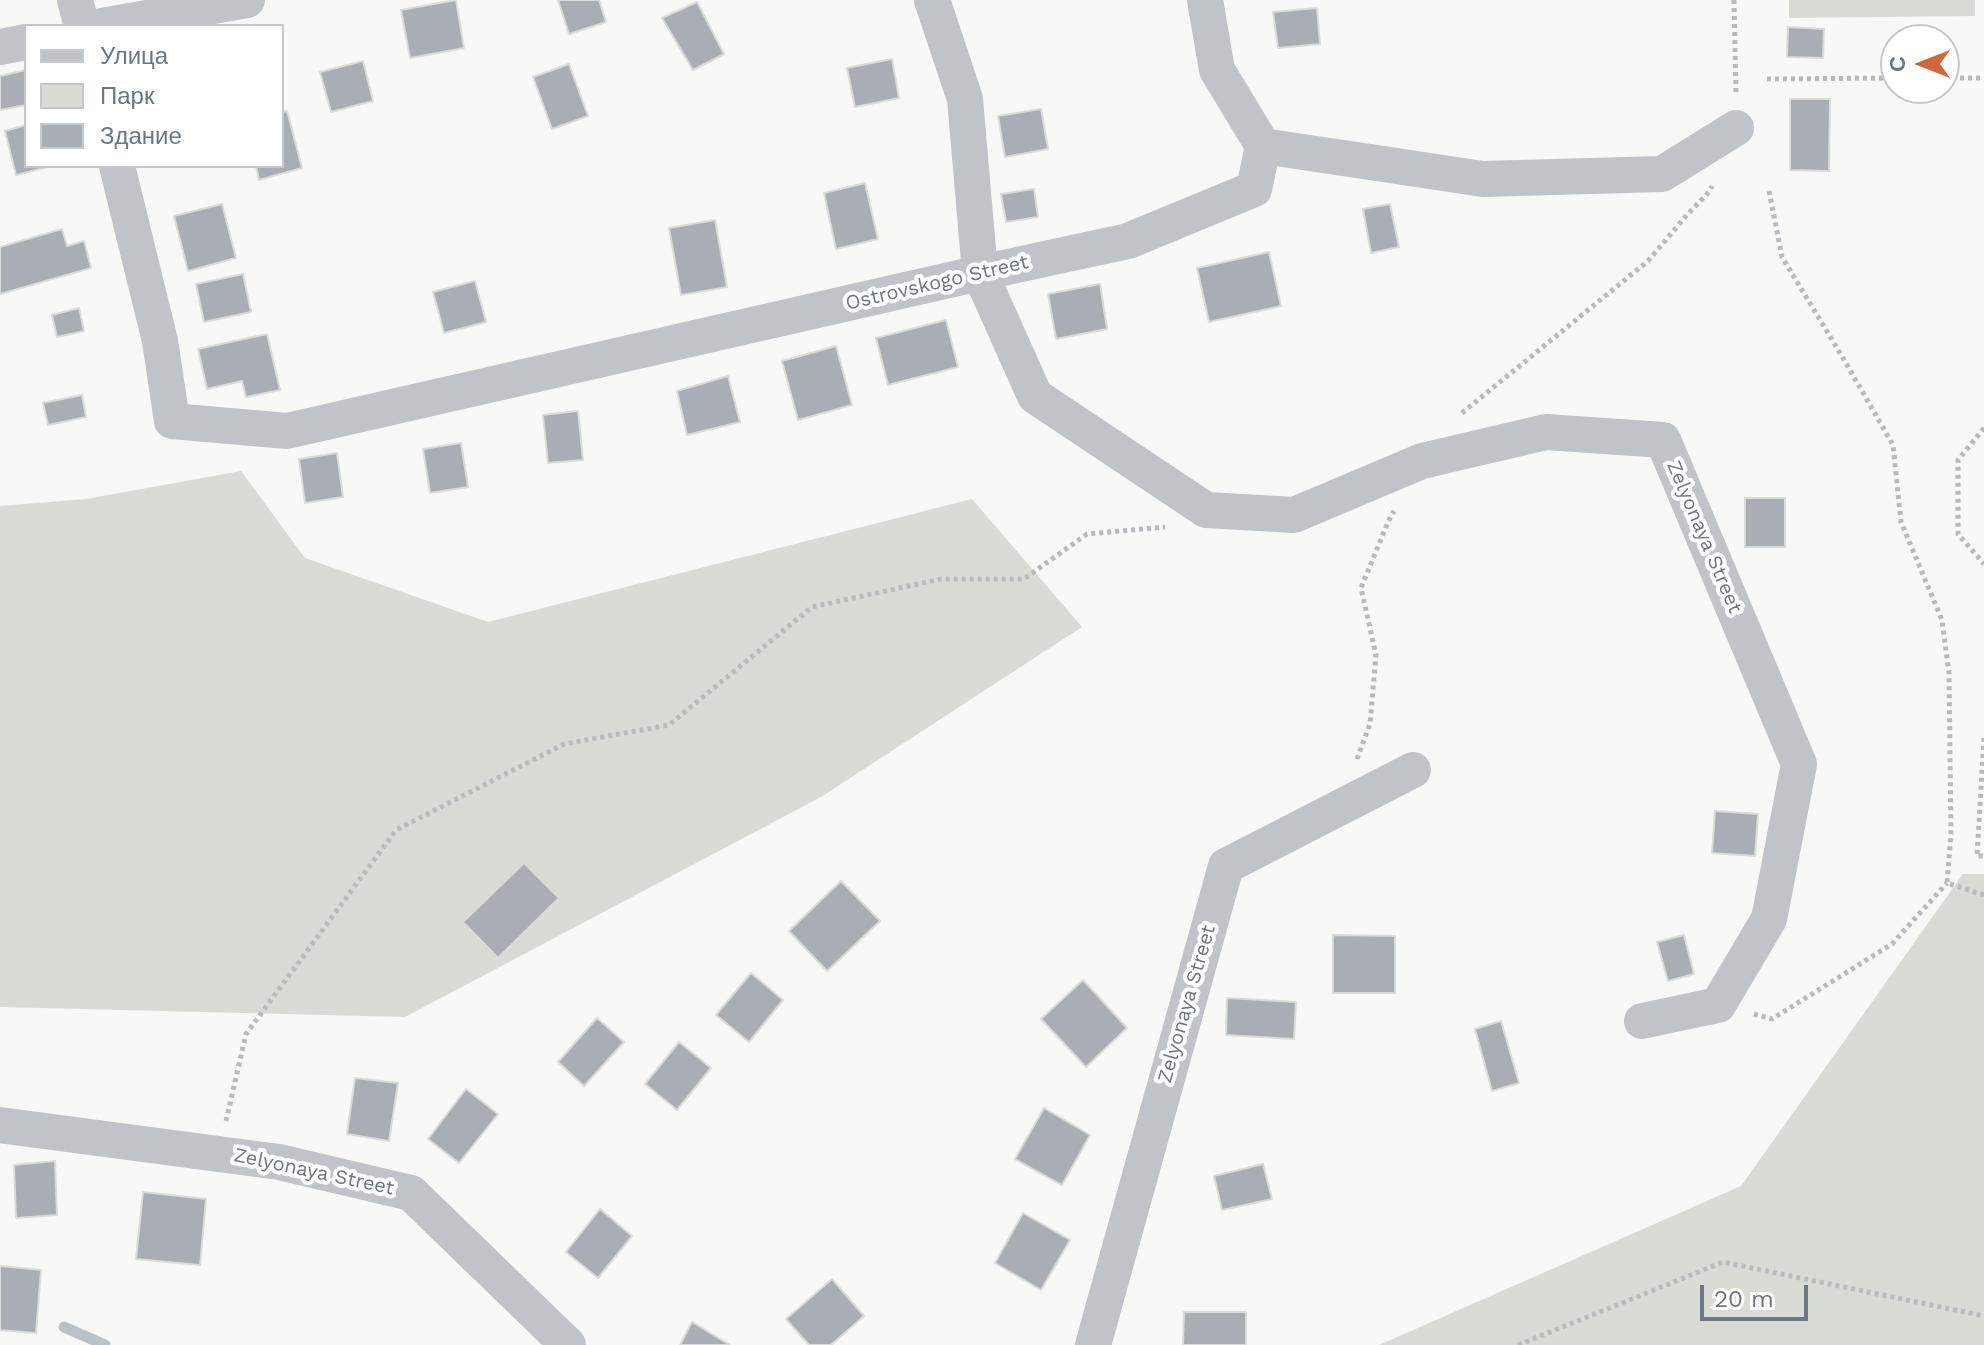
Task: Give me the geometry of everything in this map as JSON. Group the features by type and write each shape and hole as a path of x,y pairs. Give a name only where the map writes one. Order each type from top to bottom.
{"street":[{"path":"75,0 81,24"},
{"path":"113,24 247,0"},
{"name":"Zelyonaya Street","path":"932,0 965,99 980,273 1035,396 1206,510 1294,515 1422,461 1546,432 1663,440 1799,764 1769,919 1718,1005"},
{"path":"1205,0 1217,70 1263,146 1483,179 1662,174 1736,128"},
{"path":"0,47 24,42"},
{"name":"Ostrovskogo Street","path":"117,168 160,341 172,421 287,431 1128,241 1254,189 1263,146"},
{"name":"Zelyonaya Street","path":"1093,1345 1226,866 1413,770"},
{"path":"1642,1021 1718,1005"},
{"name":"Zelyonaya Street","path":"0,1125 279,1162 411,1193 568,1345"}],"path":[{"path":"1734,0 1736,128"},
{"path":"1767,79 1880,78"},
{"path":"1960,78 1984,78"},
{"path":"1422,461 1440,430 1648,261 1709,192 1715,179"},
{"path":"1718,1005 1772,1019 1892,944 1947,883 1951,834 1949,673 1942,620 1901,522 1893,445 1782,257 1769,191"},
{"path":"1984,428 1958,460 1958,534 1984,564"},
{"path":"1338,808 1370,724 1376,655 1361,588 1395,510"},
{"path":"219,1153 246,1034 396,830 564,744 669,725 812,607 941,579 1024,579 1087,534 1167,527"},
{"path":"1984,738 1977,856 1984,856"},
{"path":"1947,883 1984,895"},
{"path":"1518,1345 1723,1262 1984,1316"}],"green space":[{"path":"1789,0 1975,0 1975,16 1789,18"},
{"path":"241,471 305,558 488,622 972,499 1082,627 821,797 405,1017 0,1007 0,506 86,499"},
{"path":"1963,874 1984,874 1984,1345 1379,1345 1741,1186"}],"building":[{"path":"456,0 464,48 410,58 401,10"},
{"path":"558,0 599,0 606,22 569,34"},
{"path":"697,2 724,54 693,70 662,18"},
{"path":"1317,8 1320,44 1278,48 1273,12"},
{"path":"1788,27 1824,29 1823,58 1787,57"},
{"path":"892,59 899,98 855,107 847,68"},
{"path":"363,61 373,101 331,112 320,72"},
{"path":"569,64 588,116 552,129 533,77"},
{"path":"24,70 24,105 0,110 0,76"},
{"path":"1790,99 1830,99 1829,171 1790,170"},
{"path":"1041,109 1048,149 1005,157 998,116"},
{"path":"287,111 302,168 259,180 256,168 284,168 284,112"},
{"path":"24,126 24,168 44,168 16,175 5,131"},
{"path":"865,183 878,239 836,249 824,193"},
{"path":"1034,189 1038,217 1006,222 1001,194"},
{"path":"222,204 236,258 188,271 174,216"},
{"path":"1390,204 1399,247 1371,253 1363,209"},
{"path":"715,220 727,287 681,295 669,228"},
{"path":"62,229 67,246 84,241 91,268 0,294 0,247"},
{"path":"1269,252 1281,306 1209,322 1197,268"},
{"path":"243,274 251,312 204,322 196,284"},
{"path":"475,281 486,322 444,333 433,292"},
{"path":"1100,284 1107,329 1056,339 1048,294"},
{"path":"79,308 84,331 57,337 52,315"},
{"path":"946,320 958,367 888,385 876,338"},
{"path":"267,334 280,390 246,397 242,381 207,389 198,349"},
{"path":"836,346 852,405 798,420 782,361"},
{"path":"728,376 740,422 687,435 677,391"},
{"path":"82,395 86,417 48,425 43,403"},
{"path":"578,411 583,460 548,463 543,415"},
{"path":"461,443 468,487 430,493 423,449"},
{"path":"337,453 343,497 305,503 299,459"},
{"path":"1745,498 1785,498 1785,547 1745,547"},
{"path":"1715,811 1758,814 1755,856 1712,853"},
{"path":"524,863 559,898 498,958 463,922"},
{"path":"841,881 880,921 827,971 789,931"},
{"path":"1333,935 1395,936 1395,993 1333,993"},
{"path":"1684,935 1694,974 1668,981 1657,942"},
{"path":"751,973 783,1000 749,1042 716,1015"},
{"path":"1083,980 1127,1028 1086,1067 1041,1019"},
{"path":"1227,998 1296,1002 1294,1039 1226,1035"},
{"path":"597,1018 624,1042 584,1086 558,1062"},
{"path":"1501,1021 1519,1083 1492,1091 1475,1029"},
{"path":"679,1042 711,1068 677,1110 645,1084"},
{"path":"355,1078 398,1083 389,1141 347,1134"},
{"path":"466,1089 498,1114 459,1163 428,1139"},
{"path":"1044,1108 1090,1135 1062,1185 1015,1159"},
{"path":"55,1161 57,1215 16,1218 14,1165"},
{"path":"1263,1164 1272,1199 1222,1210 1214,1176"},
{"path":"143,1192 206,1199 200,1265 136,1259"},
{"path":"600,1209 632,1236 598,1278 566,1252"},
{"path":"1023,1213 1070,1240 1041,1290 995,1263"},
{"path":"0,1266 41,1270 36,1333 0,1330"},
{"path":"832,1279 864,1316 831,1345 809,1345 786,1319"},
{"path":"1184,1312 1246,1312 1246,1345 1183,1345"},
{"path":"692,1322 730,1345 680,1345"}],"waterway":[{"path":"64,1327 105,1345"}]}
